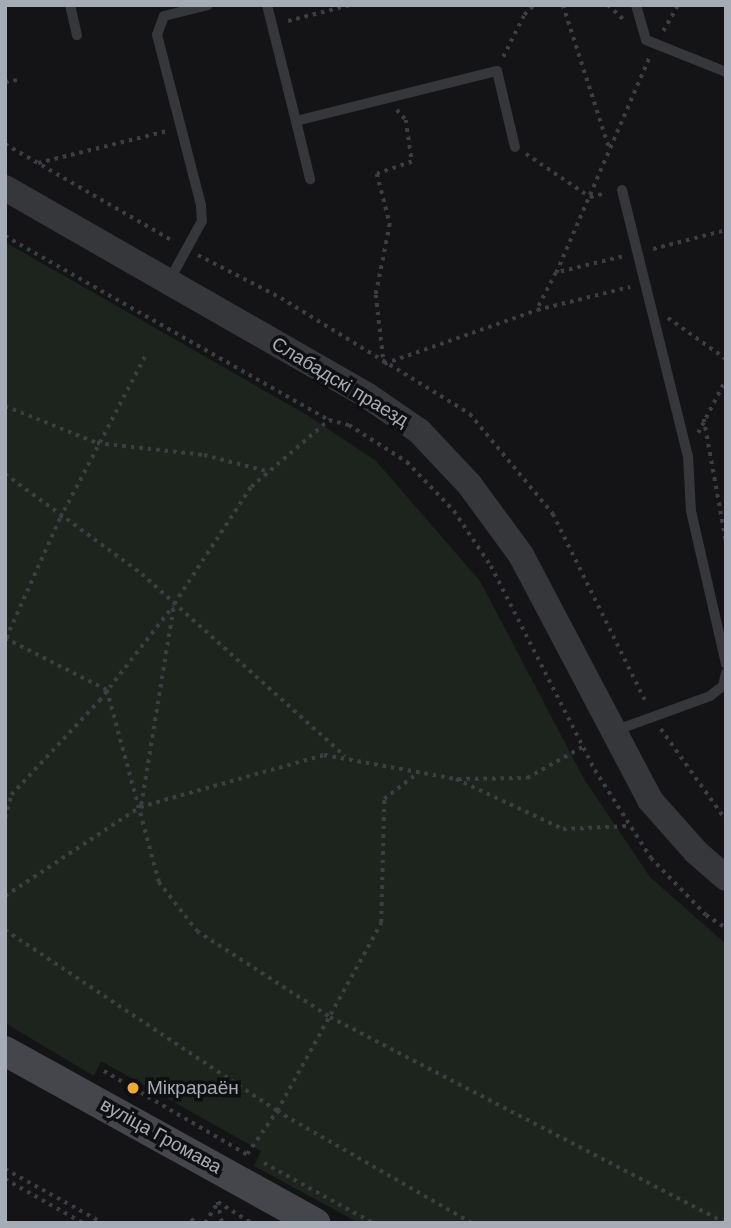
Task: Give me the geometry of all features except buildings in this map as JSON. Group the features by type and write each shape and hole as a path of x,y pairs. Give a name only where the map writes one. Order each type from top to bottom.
{"main road":[{"name":"вуліца Громава","path":"5,1052 315,1223"}],"street":[{"name":"Слабадскі праезд","path":"5,188 368,396 419,431 470,484 521,555 650,800 696,852 726,878"}],"lane":[{"path":"70,5 77,35"},
{"path":"169,281 202,221 182,127 157,35 164,16 208,5"},
{"path":"267,5 310,179"},
{"path":"636,5 646,40 726,72"},
{"path":"296,121 496,71 515,147"},
{"path":"622,190 688,456 691,511 722,623 726,664"},
{"path":"612,732 710,696 723,686 726,673"}],"path":[{"path":"272,24 350,5"},
{"path":"496,71 524,15 534,5"},
{"path":"563,5 610,149"},
{"path":"537,310 590,197 655,45 678,5"},
{"path":"5,82 17,80"},
{"path":"385,99 406,120 412,162 377,174 390,224 376,295 384,363 537,310 645,284"},
{"path":"36,163 182,127"},
{"path":"515,147 590,197 622,190"},
{"path":"556,273 726,230"},
{"path":"5,236 329,420 348,425 407,462 454,511 534,644 584,746 650,858 706,915 726,928"},
{"path":"653,313 679,322 726,359"},
{"path":"146,354 97,443 5,638 107,690 141,807 159,882 197,931 330,1017 726,1223"},
{"path":"688,456 726,379"},
{"path":"5,407 97,443 204,455 270,472"},
{"path":"704,419 726,541"},
{"path":"5,818 11,795 107,690 174,604 251,488 329,420"},
{"path":"5,474 60,518 142,574 345,756"},
{"path":"141,807 174,604"},
{"path":"456,779 527,778 584,746"},
{"path":"5,896 141,807 324,755 345,756 456,779 563,829 630,826"},
{"path":"247,1154 278,1111 381,923 384,799 421,771"},
{"path":"5,930 278,1111 472,1223"},
{"path":"104,1071 373,1223"},
{"path":"5,1169 103,1223"},
{"path":"5,1179 83,1223"},
{"path":"205,1223 218,1202"},
{"path":"218,1202 222,1223"},
{"path":"218,1202 251,1223"},
{"path":"191,1219 197,1223"}],"shaded area":[{"path":"5,242 307,415 376,461 480,581 584,779 650,877 726,944 726,1223 359,1223 254,1166 261,1151 101,1061 94,1076 5,1023"}],"place":[{"name":"Мікрараён","path":"133,1088"}]}
